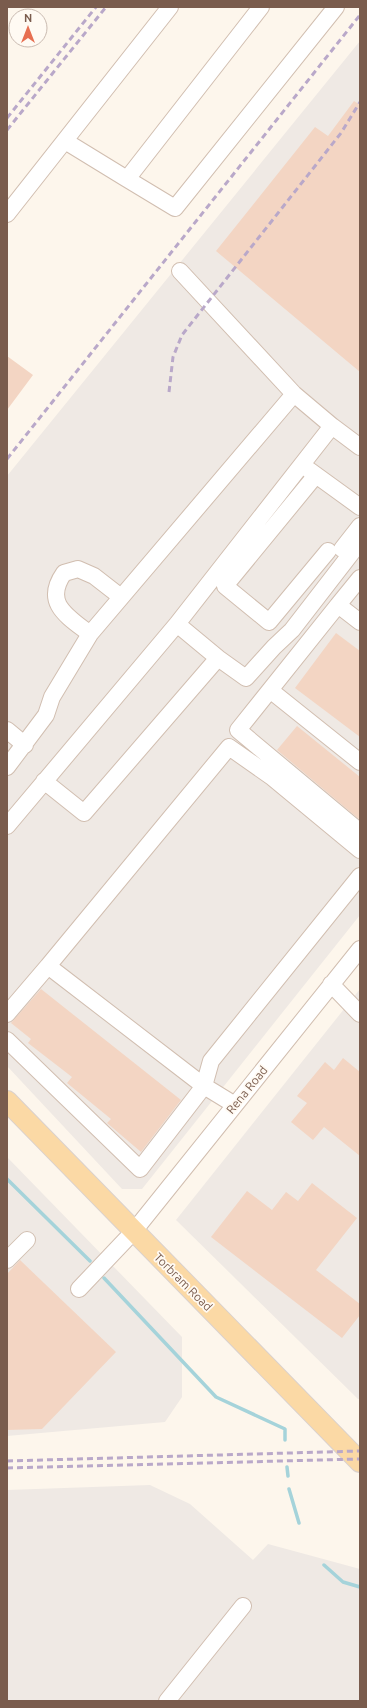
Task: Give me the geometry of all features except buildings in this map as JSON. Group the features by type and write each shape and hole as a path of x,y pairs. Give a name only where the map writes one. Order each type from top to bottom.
{"main road":[{"name":"Torbram Road","path":"7,1101 360,1462"}],"street":[{"path":"7,214 170,7"},
{"path":"127,179 261,7"},
{"path":"65,141 175,208 336,7"},
{"path":"180,271 294,394 360,447"},
{"path":"7,767 25,745 46,715 52,697 90,634 294,394"},
{"path":"7,826 177,624 303,465 332,426"},
{"path":"303,465 360,507"},
{"path":"316,475 225,586 269,622 328,551"},
{"path":"274,648 278,627 360,526"},
{"path":"177,624 218,658 246,678 292,630 360,542"},
{"path":"90,634 60,608 54,594 57,584 64,573 78,569 89,574 121,597"},
{"path":"360,578 238,730 360,832"},
{"path":"338,606 360,622"},
{"path":"44,781 84,813 218,658"},
{"path":"270,690 360,762"},
{"path":"7,730 25,745"},
{"path":"7,1014 229,747 272,778 360,850"},
{"path":"7,1040 140,1169 204,1086 211,1061 360,876"},
{"name":"Rena Road","path":"79,1289 134,1231 360,949"},
{"path":"48,966 204,1086 235,1105"},
{"path":"331,984 360,1014"},
{"path":"7,1260 27,1240"},
{"path":"167,1701 243,1606"}],"shaded area":[{"path":"360,41 360,915 142,1189 122,1189 7,1066 7,476"},
{"path":"360,989 360,1399 358,1399 176,1220"},
{"path":"7,1157 182,1337 182,1397 165,1422 7,1436"},
{"path":"150,1485 190,1504 253,1560 268,1544 360,1569 360,1701 7,1701 7,1490"}],"waterway":[{"path":"7,1179 90,1261"},
{"path":"104,1278 216,1397 285,1429 285,1440"},
{"path":"287,1467 288,1476"},
{"path":"289,1489 299,1523"},
{"path":"324,1565 343,1582 360,1587"}],"railway":[{"path":"7,118 96,7"},
{"path":"7,130 106,7"},
{"path":"7,459 360,15"},
{"path":"169,392 173,357 182,335 341,133 360,102"},
{"path":"7,1461 360,1451"},
{"path":"7,1468 360,1459"}]}
